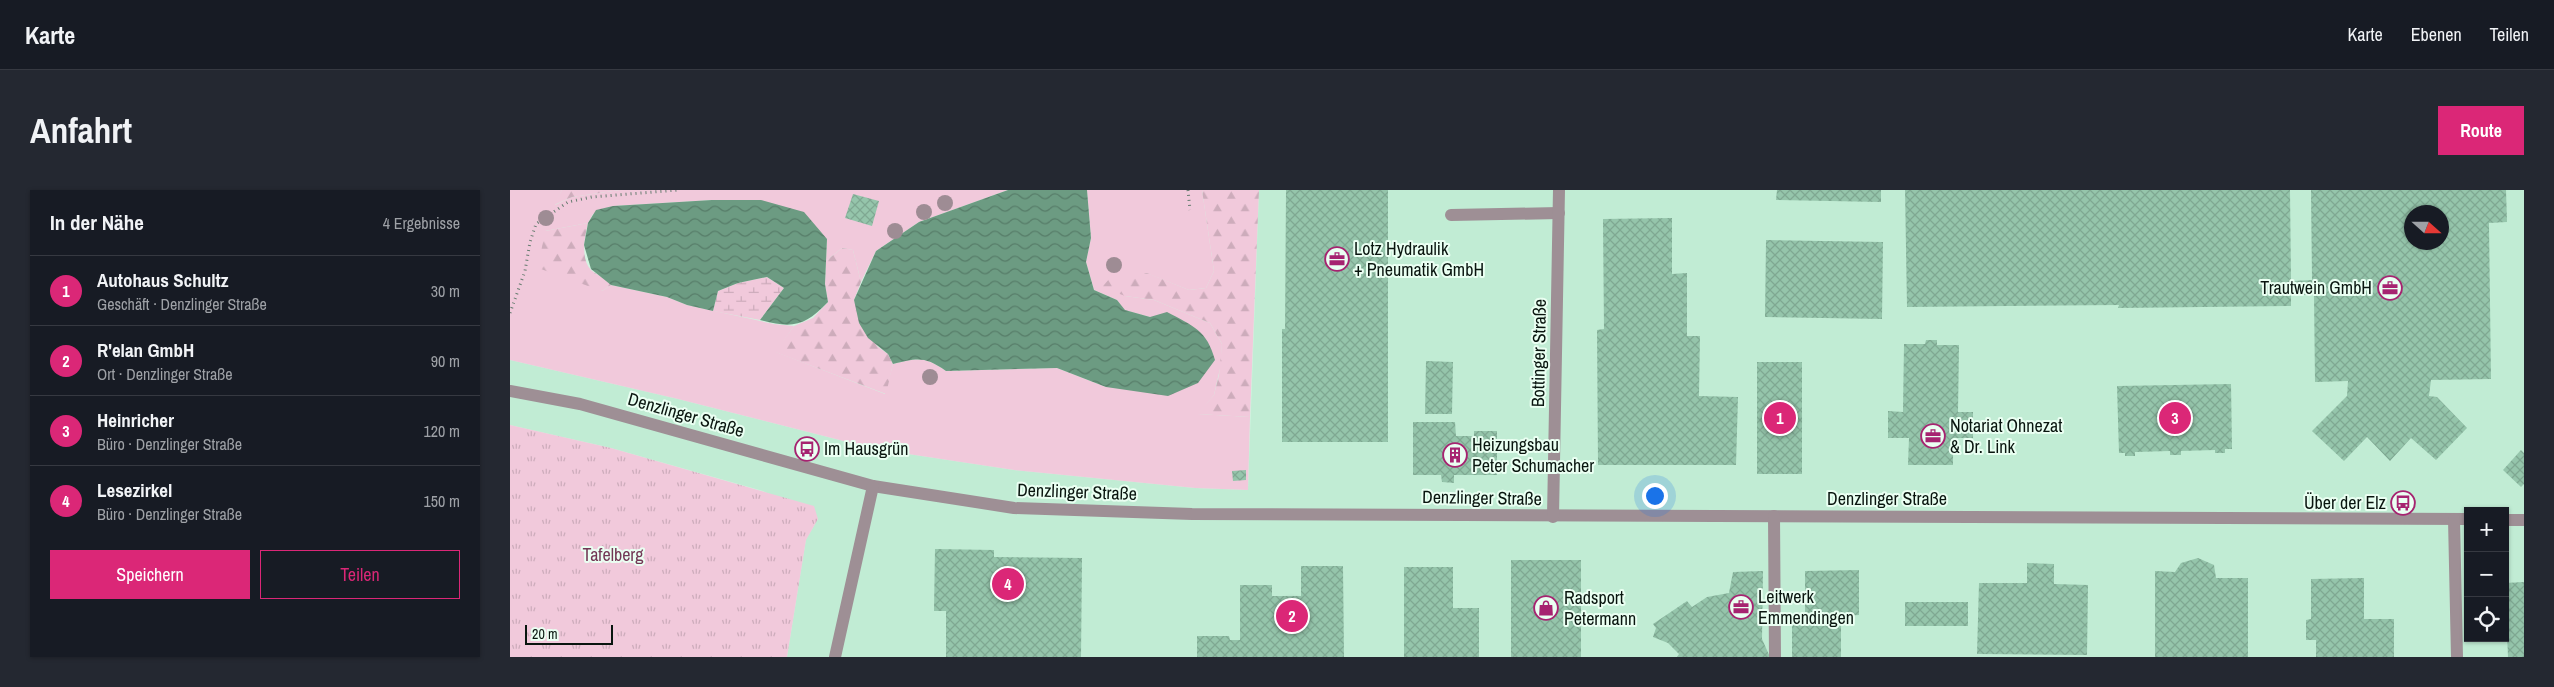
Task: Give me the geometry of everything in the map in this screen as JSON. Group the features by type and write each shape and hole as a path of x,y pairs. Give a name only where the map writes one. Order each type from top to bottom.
{"street":[{"name":"Bottinger Straße","path":"1553,516 1559,190"},
{"path":"1451,216 1559,213"},
{"name":"Denzlinger Straße","path":"510,391 580,404 873,486 1014,508 1192,514 2464,519"},
{"path":"836,657 873,486"},
{"path":"1774,516 1775,657"},
{"path":"2454,519 2457,657"},
{"path":"2509,520 2524,520"}],"path":[{"path":"510,313 525,271 530,242 536,224 568,202 592,197 678,190"},
{"path":"1188,190 1190,210"}],"shaded area":[{"name":"Über der Elz","path":"1259,190 2524,190 2524,657 787,657 806,539 818,519 763,491 611,448 510,425 510,360 678,399 875,449 1014,470 1195,488 1248,490"}],"green space":[{"path":"510,190 562,190 555,205 572,197 620,190 1008,190 919,222 876,251 861,282 853,250 842,248 826,261 827,239 712,200 613,206 593,214 588,223 545,231 602,291 611,285 667,297 687,305 774,324 794,326 776,352 885,394 893,364 908,360 926,361 946,371 1057,368 1106,387 1150,317 1124,310 1117,300 1094,290 1086,262 1091,238 1087,190 1202,190 1214,271 1206,288 1189,290 1146,273 1125,296 1154,300 1210,323 1222,344 1221,364 1214,395 1198,414 1250,417 1248,490 1195,488 1014,470 875,449 678,399 510,360"},
{"path":"562,190 620,190 572,197 554,205"},
{"path":"1202,190 1259,190 1250,417 1197,414 1214,395 1219,375 1222,344 1210,323 1154,300 1125,296 1102,287 1111,277 1147,273 1189,290 1206,288 1214,271"},
{"path":"588,223 584,247 585,259 591,270 611,285 602,291 538,268 545,231"},
{"path":"842,248 853,250 861,282 854,300 877,346 888,354 893,364 886,394 775,352 794,326 813,318 828,302 825,284 826,261"},
{"path":"767,277 784,288 760,320 713,311 718,291 738,283"},
{"name":"Tafelberg","path":"510,425 611,448 814,506 818,519 806,540 787,657 510,657"}],"water":[{"path":"1008,190 1087,190 1091,238 1086,262 1094,290 1117,300 1125,310 1150,317 1167,312 1198,330 1208,342 1215,360 1198,383 1168,396 1106,387 1057,368 946,371 939,366 921,360 908,360 893,364 888,354 868,338 859,323 854,300 876,251 919,222"},
{"path":"712,200 761,200 804,212 827,239 825,284 828,302 805,321 790,325 771,323 760,320 784,288 767,277 738,283 718,291 713,311 687,305 667,297 611,285 591,269 584,245 588,223 596,210 613,206"}],"building":[{"name":"Lotz Hydraulik + Pneumatik GmbH","path":"1286,190 1388,190 1388,442 1282,442 1282,329 1285,329"},
{"path":"1777,190 1881,190 1881,202 1776,200"},
{"path":"1905,190 2290,190 2291,281 2312,280 2311,190 2506,190 2507,222 2489,223 2491,379 2431,380 2429,396 2437,397 2467,428 2436,460 2411,438 2390,461 2367,437 2344,461 2312,431 2347,396 2348,381 2315,382 2314,295 2291,295 2291,306 2118,308 2119,305 1907,307"},
{"path":"853,194 879,201 872,226 845,218"},
{"path":"1672,218 1672,274 1687,273 1687,336 1700,336 1699,396 1738,397 1736,465 1598,465 1597,330 1604,329 1603,219"},
{"path":"1766,240 1883,242 1882,319 1765,317"},
{"path":"1926,340 1937,340 1937,345 1959,345 1958,412 1973,412 1973,438 1953,438 1953,465 1908,465 1909,438 1888,438 1888,411 1903,412 1904,344 1925,344"},
{"path":"1426,361 1453,362 1452,414 1425,414"},
{"path":"1757,362 1802,362 1802,474 1757,474"},
{"path":"2231,384 2232,449 2225,449 2225,453 2215,453 2215,450 2181,451 2181,455 2170,455 2170,451 2135,452 2135,456 2125,456 2125,453 2119,453 2117,386"},
{"name":"Heizungsbau Peter Schumacher","path":"1413,422 1455,422 1456,436 1474,436 1474,431 1497,431 1497,475 1454,475 1454,483 1442,482 1441,475 1413,475"},
{"path":"2521,450 2524,453 2524,484 2521,487 2503,470"},
{"path":"1246,470 1246,480 1233,481 1232,471"},
{"path":"935,549 994,550 994,557 1082,558 1081,657 946,657 946,611 934,611"},
{"path":"2198,558 2214,565 2216,578 2248,578 2248,657 2155,657 2155,571 2175,572 2181,563"},
{"name":"Radsport Petermann","path":"1511,560 1581,560 1581,657 1511,657"},
{"path":"2027,563 2054,564 2054,584 2088,585 2087,655 1977,654 1979,583 2027,583"},
{"path":"1301,566 1343,566 1344,657 1197,657 1197,636 1229,636 1230,640 1240,640 1240,585 1272,585 1272,596 1301,596"},
{"path":"1404,567 1453,567 1453,608 1479,608 1479,657 1404,657"},
{"path":"1859,570 1859,615 1841,616 1841,657 1792,657 1792,616 1805,616 1805,571"},
{"path":"1763,571 1762,639 1770,657 1677,657 1679,654 1668,643 1653,637 1656,628 1653,624 1687,601 1692,607 1707,597 1729,593 1733,572"},
{"path":"2364,578 2364,619 2394,619 2394,657 2316,657 2316,640 2306,640 2306,620 2311,619 2311,579"},
{"path":"2524,582 2524,657 2508,657 2509,583"},
{"path":"1905,602 1968,602 1968,626 1905,626"}],"place":[{"name":"Lotz Hydraulik + Pneumatik GmbH","path":"1337,259"},
{"name":"Trautwein GmbH","path":"2390,288"},
{"name":"Autohaus Schultz","path":"1780,418"},
{"name":"Heinricher","path":"2175,418"},
{"name":"Notariat Ohnezat & Dr. Link","path":"1933,436"},
{"name":"Im Hausgrün","path":"807,449"},
{"name":"Heizungsbau Peter Schumacher","path":"1455,455"},
{"name":"Über der Elz","path":"2403,503"},
{"name":"Lesezirkel","path":"1008,584"},
{"name":"Leitwerk Emmendingen","path":"1741,607"},
{"name":"Radsport Petermann","path":"1546,608"},
{"name":"R'elan GmbH","path":"1292,616"}]}
